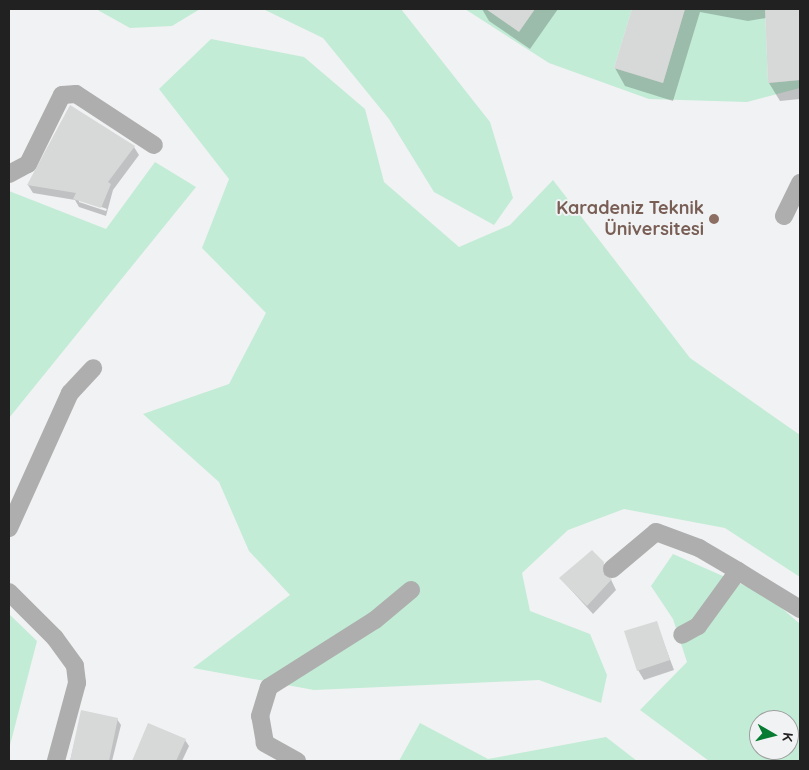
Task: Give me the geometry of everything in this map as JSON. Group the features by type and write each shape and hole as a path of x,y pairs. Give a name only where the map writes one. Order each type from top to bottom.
{"street":[{"path":"9,174 28,164 62,94 76,94 114,114 154,145"},
{"path":"784,216 800,183"},
{"path":"9,528 70,393 93,368"},
{"path":"612,569 656,532 700,548 800,609"},
{"path":"682,635 698,626 738,571"},
{"path":"297,761 265,742 260,716 269,687 374,620 411,590"},
{"path":"9,592 55,638 75,666 77,683 56,761"}],"green space":[{"path":"96,9 200,9 172,26 130,28"},
{"path":"263,9 401,9 490,122 513,198 494,225 434,192 389,119 323,38"},
{"path":"465,9 486,9 519,31 535,9 632,9 614,68 663,83 685,9 765,9 768,83 800,80 800,88 747,102 649,99 549,63"},
{"path":"211,39 304,57 365,109 384,182 459,247 510,225 553,180 690,358 800,435 800,577 725,528 624,509 568,530 522,573 530,611 590,634 607,675 601,703 539,680 314,690 193,668 290,595 249,551 219,482 143,414 229,384 266,313 202,248 229,179 159,89"},
{"path":"155,162 196,187 9,418 9,191 106,229"},
{"path":"673,554 768,596 800,624 800,761 709,761 640,710 687,662 673,619 651,586"},
{"path":"9,614 37,641 9,749"},
{"path":"420,723 488,759 606,737 637,761 399,761"}],"building":[{"path":"486,9 535,9 519,32"},
{"path":"632,9 685,9 663,83 614,68"},
{"path":"765,9 800,9 800,80 768,83"},
{"path":"70,105 135,146 108,182 111,184 101,208 73,199 76,193 27,185"},
{"path":"592,550 604,562 604,575 612,579 587,606 559,578"},
{"path":"657,621 670,660 637,671 624,631"},
{"path":"81,710 118,718 109,761 70,761"},
{"path":"148,723 186,739 176,761 132,761"}],"place":[{"name":"Karadeniz Teknik Üniversitesi","path":"714,219"}]}
